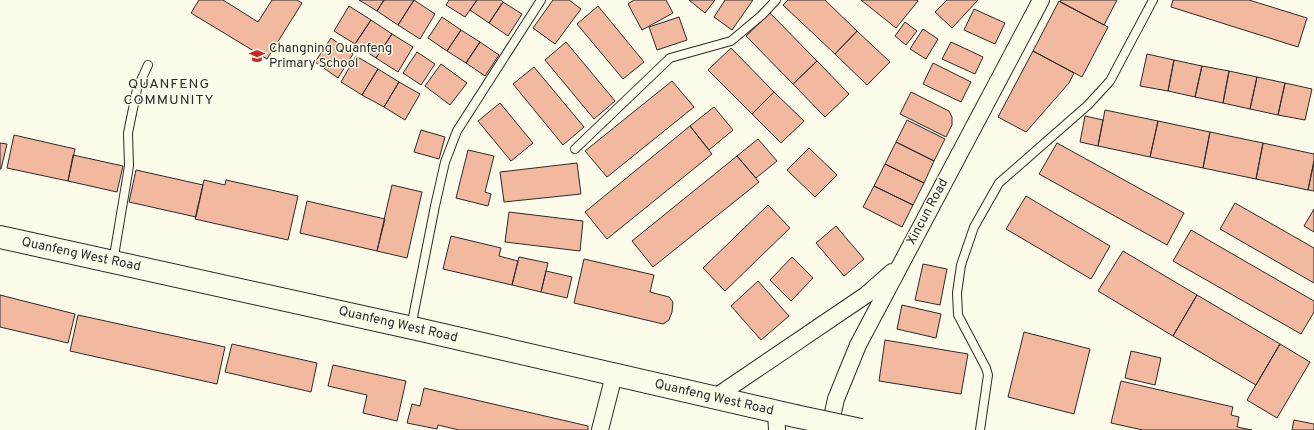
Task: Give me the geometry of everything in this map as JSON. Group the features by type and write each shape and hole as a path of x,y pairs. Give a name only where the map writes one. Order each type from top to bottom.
{"highway":[{"name":"Quanfeng West Road","path":"0,238 411,328 714,398 783,419 861,430"}],"street":[{"name":"Xincun Road","path":"829,430 836,399 858,345 1041,0"},
{"path":"714,398 866,295 889,275 903,258"},
{"path":"600,430 614,375"}],"lane":[{"path":"411,328 434,206 445,162 457,130 541,0"},
{"path":"575,149 670,58 731,41 776,0"},
{"path":"980,430 988,375 986,368 958,315 957,308 958,279 974,227 999,183 1088,105 1110,80 1153,0"},
{"path":"113,262 129,166 128,133 137,89 148,65"}],"building":[{"path":"199,0 223,0 258,22 272,0 297,0 302,3 267,59 191,13"},
{"path":"359,0 384,0 377,11"},
{"path":"384,0 414,0 398,25 377,11"},
{"path":"414,0 435,14 420,39 398,25"},
{"path":"449,0 477,0 465,17 446,5"},
{"path":"477,0 501,0 503,2 489,23 470,10"},
{"path":"553,0 569,0 581,9 555,44 533,28"},
{"path":"634,0 666,0 673,13 642,30 628,4"},
{"path":"689,0 715,0 705,13"},
{"path":"725,0 753,0 732,30 714,17"},
{"path":"788,0 825,0 857,31 835,54 783,5"},
{"path":"861,0 916,0 918,1 896,28"},
{"path":"947,0 978,0 952,28 935,12"},
{"path":"1061,0 1117,0 1104,25 1060,2"},
{"path":"1173,0 1249,0 1307,18 1298,47 1171,7"},
{"path":"1059,1 1108,27 1082,77 1033,51"},
{"path":"503,2 522,14 508,36 489,23"},
{"path":"349,6 371,20 355,44 334,31"},
{"path":"598,6 644,62 623,79 577,24"},
{"path":"974,9 1005,23 995,44 964,30"},
{"path":"770,13 817,61 793,84 746,36"},
{"path":"442,17 461,30 447,51 428,38"},
{"path":"679,17 687,40 657,50 649,27"},
{"path":"371,20 392,34 376,58 355,44"},
{"path":"905,22 917,31 906,45 895,36"},
{"path":"923,29 938,39 926,59 910,49"},
{"path":"461,30 480,42 466,63 447,51"},
{"path":"857,31 890,62 867,85 835,54"},
{"path":"392,34 413,47 398,72 376,58"},
{"path":"331,38 353,54 338,78 315,62"},
{"path":"480,42 499,55 485,76 466,63"},
{"path":"566,42 615,101 594,119 545,60"},
{"path":"951,42 983,57 975,74 942,59"},
{"path":"731,48 774,92 752,114 708,70"},
{"path":"1033,51 1074,73 1069,83 1026,132 998,117"},
{"path":"417,52 435,64 421,85 403,73"},
{"path":"1147,54 1174,60 1168,91 1140,86"},
{"path":"356,56 378,69 362,95 341,82"},
{"path":"1174,60 1202,66 1195,97 1168,91"},
{"path":"817,61 849,94 825,117 793,84"},
{"path":"933,63 971,82 961,102 923,84"},
{"path":"441,64 467,83 450,105 425,86"},
{"path":"1202,66 1229,71 1223,103 1195,97"},
{"path":"534,67 584,127 563,145 513,84"},
{"path":"378,69 399,82 384,107 362,95"},
{"path":"1229,71 1257,77 1250,109 1223,103"},
{"path":"1257,77 1285,83 1278,115 1250,109"},
{"path":"672,81 694,107 607,177 585,151"},
{"path":"399,82 420,94 405,120 384,107"},
{"path":"1285,83 1312,89 1305,120 1278,115"},
{"path":"774,92 804,121 781,143 752,114"},
{"path":"911,92 949,111 952,117 952,125 946,137 900,114"},
{"path":"500,103 533,143 511,161 478,121"},
{"path":"714,107 733,130 709,150 690,126"},
{"path":"1105,110 1158,121 1150,157 1098,146"},
{"path":"1085,116 1103,120 1098,146 1080,142"},
{"path":"907,120 945,139 934,161 896,142"},
{"path":"1158,121 1210,132 1203,168 1150,157"},
{"path":"690,126 712,154 607,239 585,212"},
{"path":"421,130 445,137 439,159 414,152"},
{"path":"1210,132 1263,143 1256,179 1203,168"},
{"path":"14,135 75,149 68,181 7,168"},
{"path":"758,139 777,161 756,178 737,156"},
{"path":"896,142 934,161 924,183 885,164"},
{"path":"0,143 7,144 1,169 0,169"},
{"path":"1057,143 1184,213 1167,245 1039,174"},
{"path":"1263,143 1314,154 1308,190 1256,179"},
{"path":"809,148 837,175 815,197 787,170"},
{"path":"468,150 494,156 485,192 491,194 488,206 456,198"},
{"path":"73,155 123,166 117,192 68,181"},
{"path":"737,156 759,182 653,267 632,241"},
{"path":"1314,161 1314,191 1308,190"},
{"path":"577,163 581,194 504,202 500,172"},
{"path":"885,164 924,183 913,205 874,186"},
{"path":"136,170 203,185 196,217 129,202"},
{"path":"204,180 225,185 226,180 298,196 288,240 195,219"},
{"path":"392,185 422,192 407,258 377,251"},
{"path":"874,186 913,205 902,227 863,207"},
{"path":"1026,196 1110,246 1091,279 1006,229"},
{"path":"307,201 385,219 377,251 300,233"},
{"path":"1235,203 1314,248 1314,283 1220,229"},
{"path":"768,205 790,228 725,291 703,268"},
{"path":"1314,209 1314,232 1304,226"},
{"path":"509,212 583,221 580,251 505,242"},
{"path":"836,226 864,259 844,276 816,243"},
{"path":"1191,230 1314,301 1314,312 1301,334 1173,261"},
{"path":"451,236 501,248 499,256 518,261 512,285 443,269"},
{"path":"1123,251 1197,295 1173,336 1098,291"},
{"path":"519,257 548,263 541,292 512,285"},
{"path":"792,257 813,278 791,301 770,280"},
{"path":"584,259 654,275 650,292 669,297 673,302 669,320 663,324 574,303"},
{"path":"923,264 947,269 940,305 915,300"},
{"path":"546,271 572,277 567,298 541,292"},
{"path":"758,281 789,316 761,340 731,306"},
{"path":"0,295 75,314 68,343 0,327"},
{"path":"1197,295 1280,344 1256,385 1173,336"},
{"path":"902,305 941,314 936,338 897,329"},
{"path":"78,315 225,347 217,384 70,351"},
{"path":"1024,332 1090,349 1074,414 1008,397"},
{"path":"885,340 968,354 961,394 879,381"},
{"path":"232,344 317,363 311,392 225,372"},
{"path":"1280,344 1310,362 1277,418 1247,400"},
{"path":"1131,351 1161,358 1155,385 1125,378"},
{"path":"333,365 406,381 397,421 363,413 367,395 328,386"},
{"path":"1121,381 1233,407 1231,415 1239,417 1237,427 1252,430 1143,430 1111,423"},
{"path":"424,388 588,426 588,430 459,430 438,425 437,429 407,423 412,404 420,406"},
{"path":"1294,420 1314,424 1314,430 1292,430"}],"place":[{"name":"Changning Quanfeng Primary School","path":"257,56"}],"district":[{"name":"QUANFENG COMMUNITY","path":"169,92"}]}
